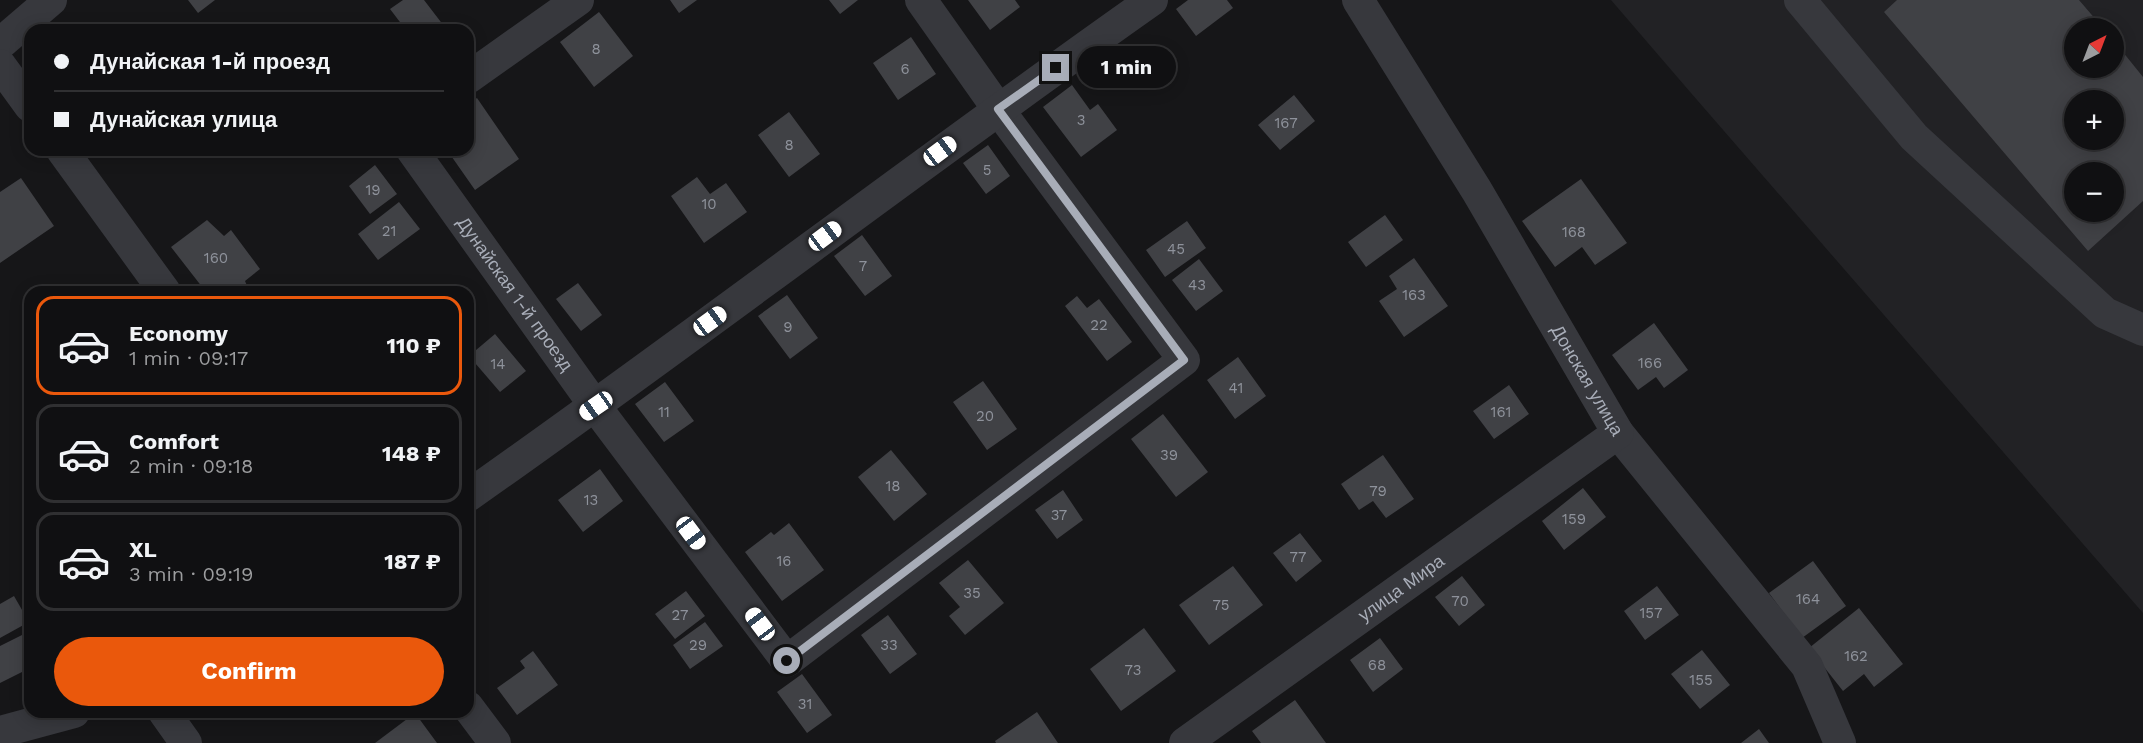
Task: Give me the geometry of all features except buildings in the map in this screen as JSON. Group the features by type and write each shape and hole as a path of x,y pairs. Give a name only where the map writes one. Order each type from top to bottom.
{"street":[{"path":"0,44 51,0"},
{"path":"474,74 578,0"},
{"name":"Дунайская 1-й проезд","path":"416,156 596,406 787,661 1184,360 998,109 921,0"},
{"path":"474,492 596,406 998,109 1152,0"},
{"name":"Донская улица","path":"1358,0 1478,191 1618,433 1807,666 1840,743"},
{"path":"1800,0 1914,137 2105,313 2143,330"},
{"path":"0,65 24,98"},
{"path":"66,156 161,286"},
{"name":"улица Мира","path":"1185,743 1618,433"},
{"path":"474,714 495,743"},
{"path":"0,732 52,718"},
{"path":"168,718 186,743"}],"shaded area":[{"path":"1611,0 2143,0 2143,613 1691,93"}],"route":[{"path":"787,661 1184,360 998,109 1056,68"}]}
